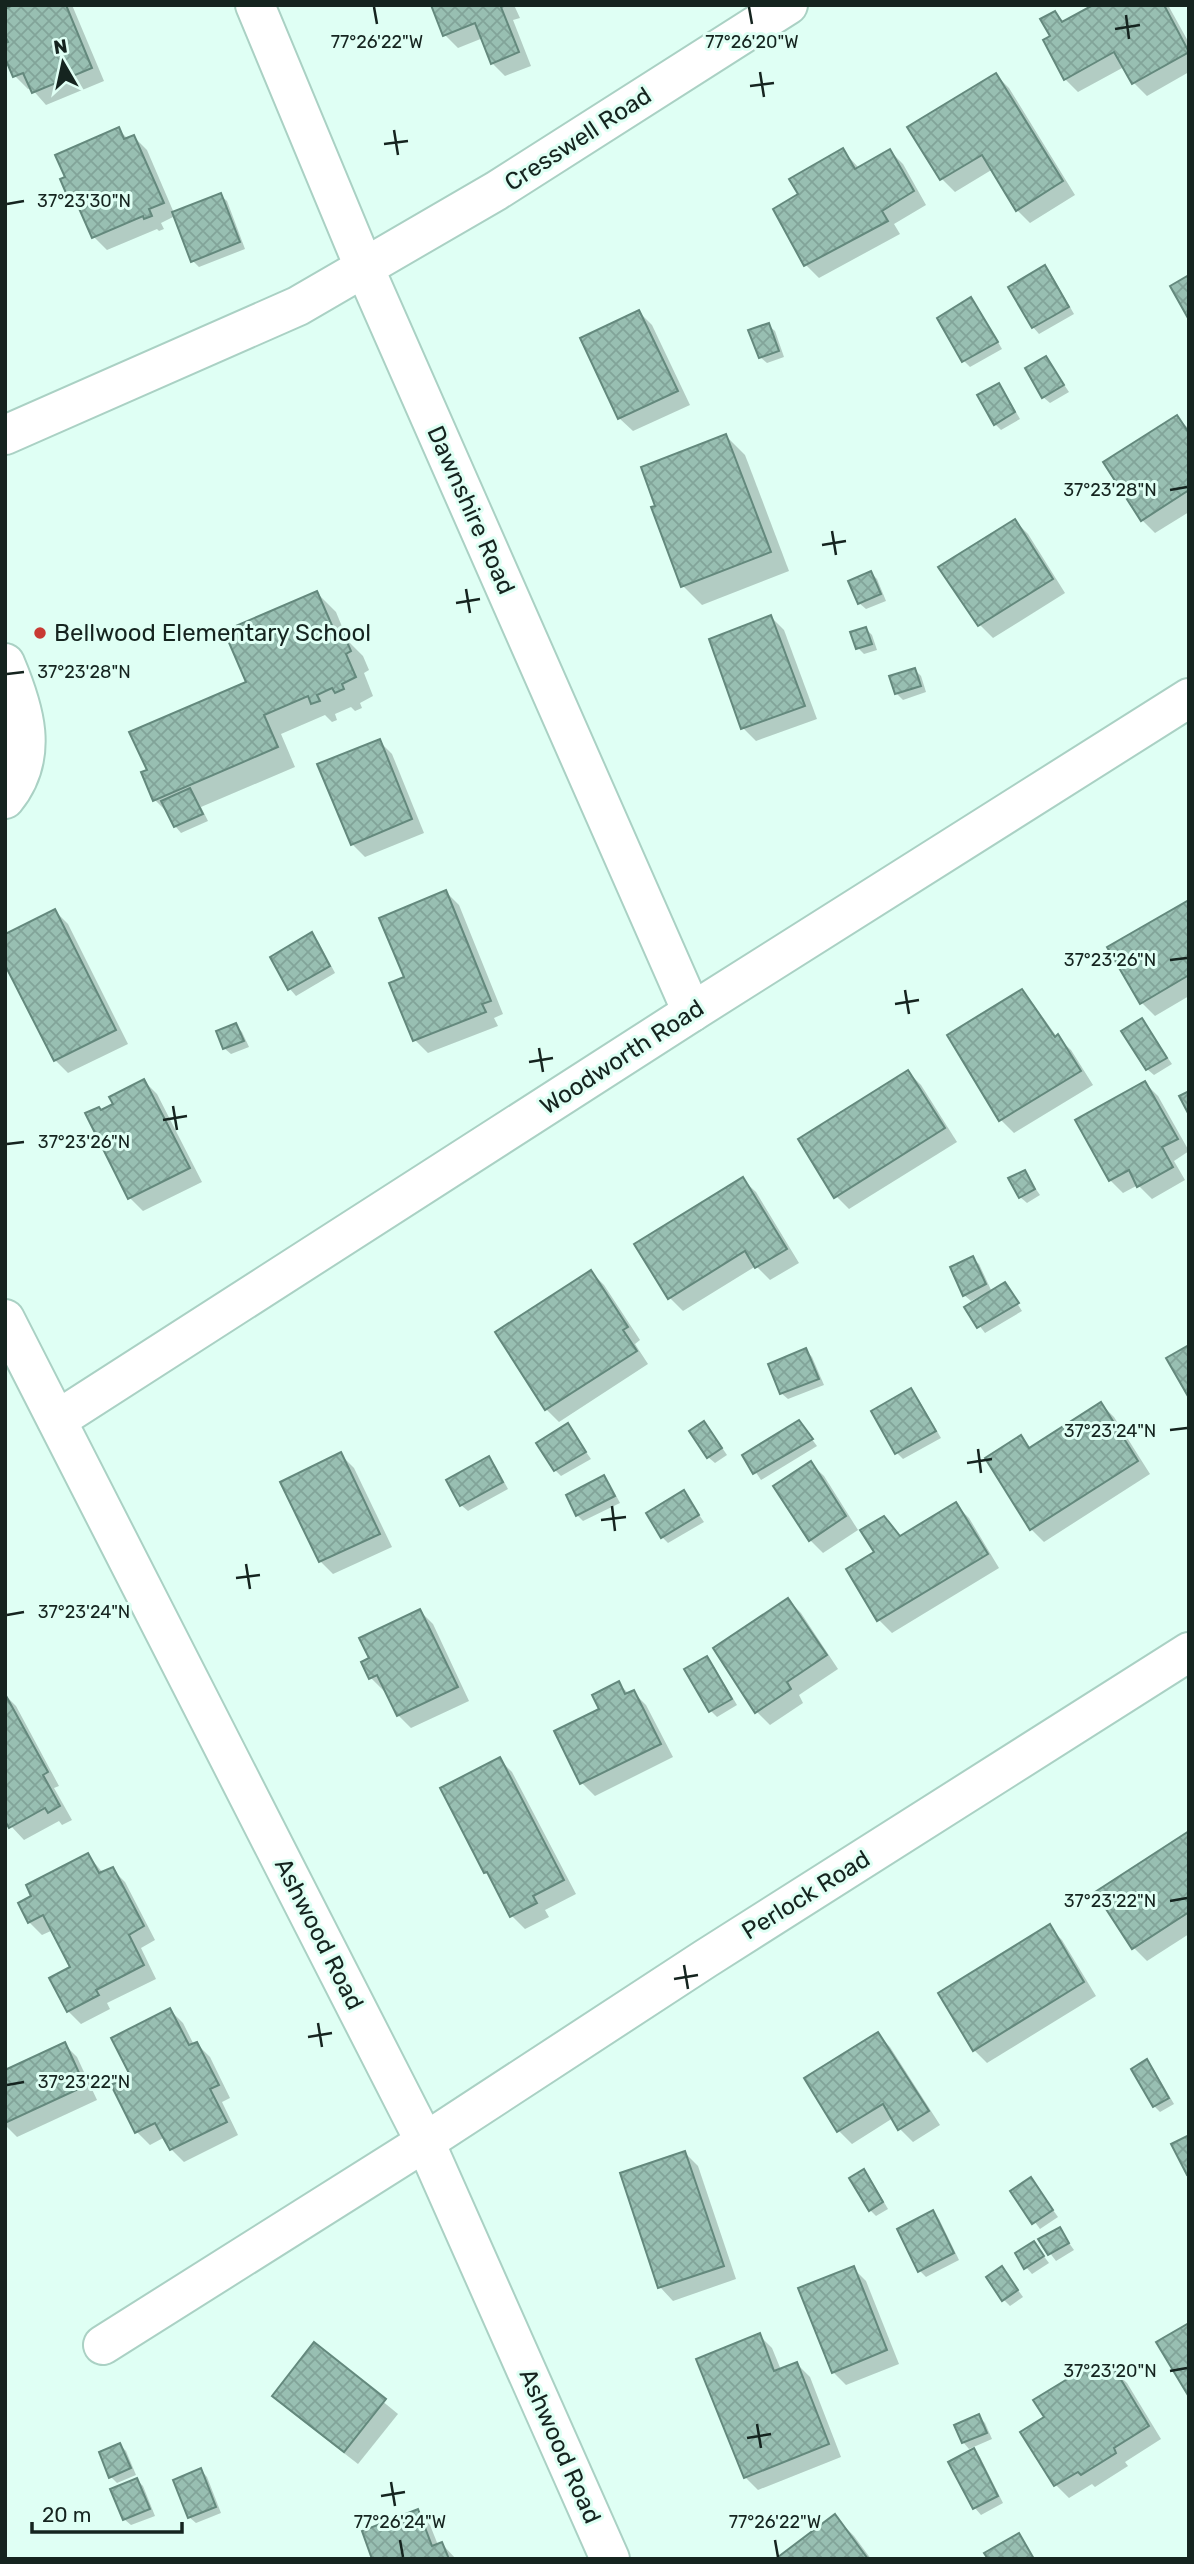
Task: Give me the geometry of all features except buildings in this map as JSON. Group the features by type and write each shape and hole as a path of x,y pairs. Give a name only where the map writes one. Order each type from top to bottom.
{"street":[{"name":"Dawnshire Road","path":"255,5 364,267 692,1012"},
{"name":"Cresswell Road","path":"5,435 298,306 496,191 788,5"},
{"path":"5,663 19,695 27,730 23,764 5,799"},
{"name":"Woodworth Road","path":"57,1420 692,1012 1189,698"},
{"name":"Ashwood Road","path":"5,1319 425,2142 610,2559"},
{"name":"Perlock Road","path":"103,2345 1189,1652"}],"place":[{"name":"Bellwood Elementary School","path":"40,633"}]}
